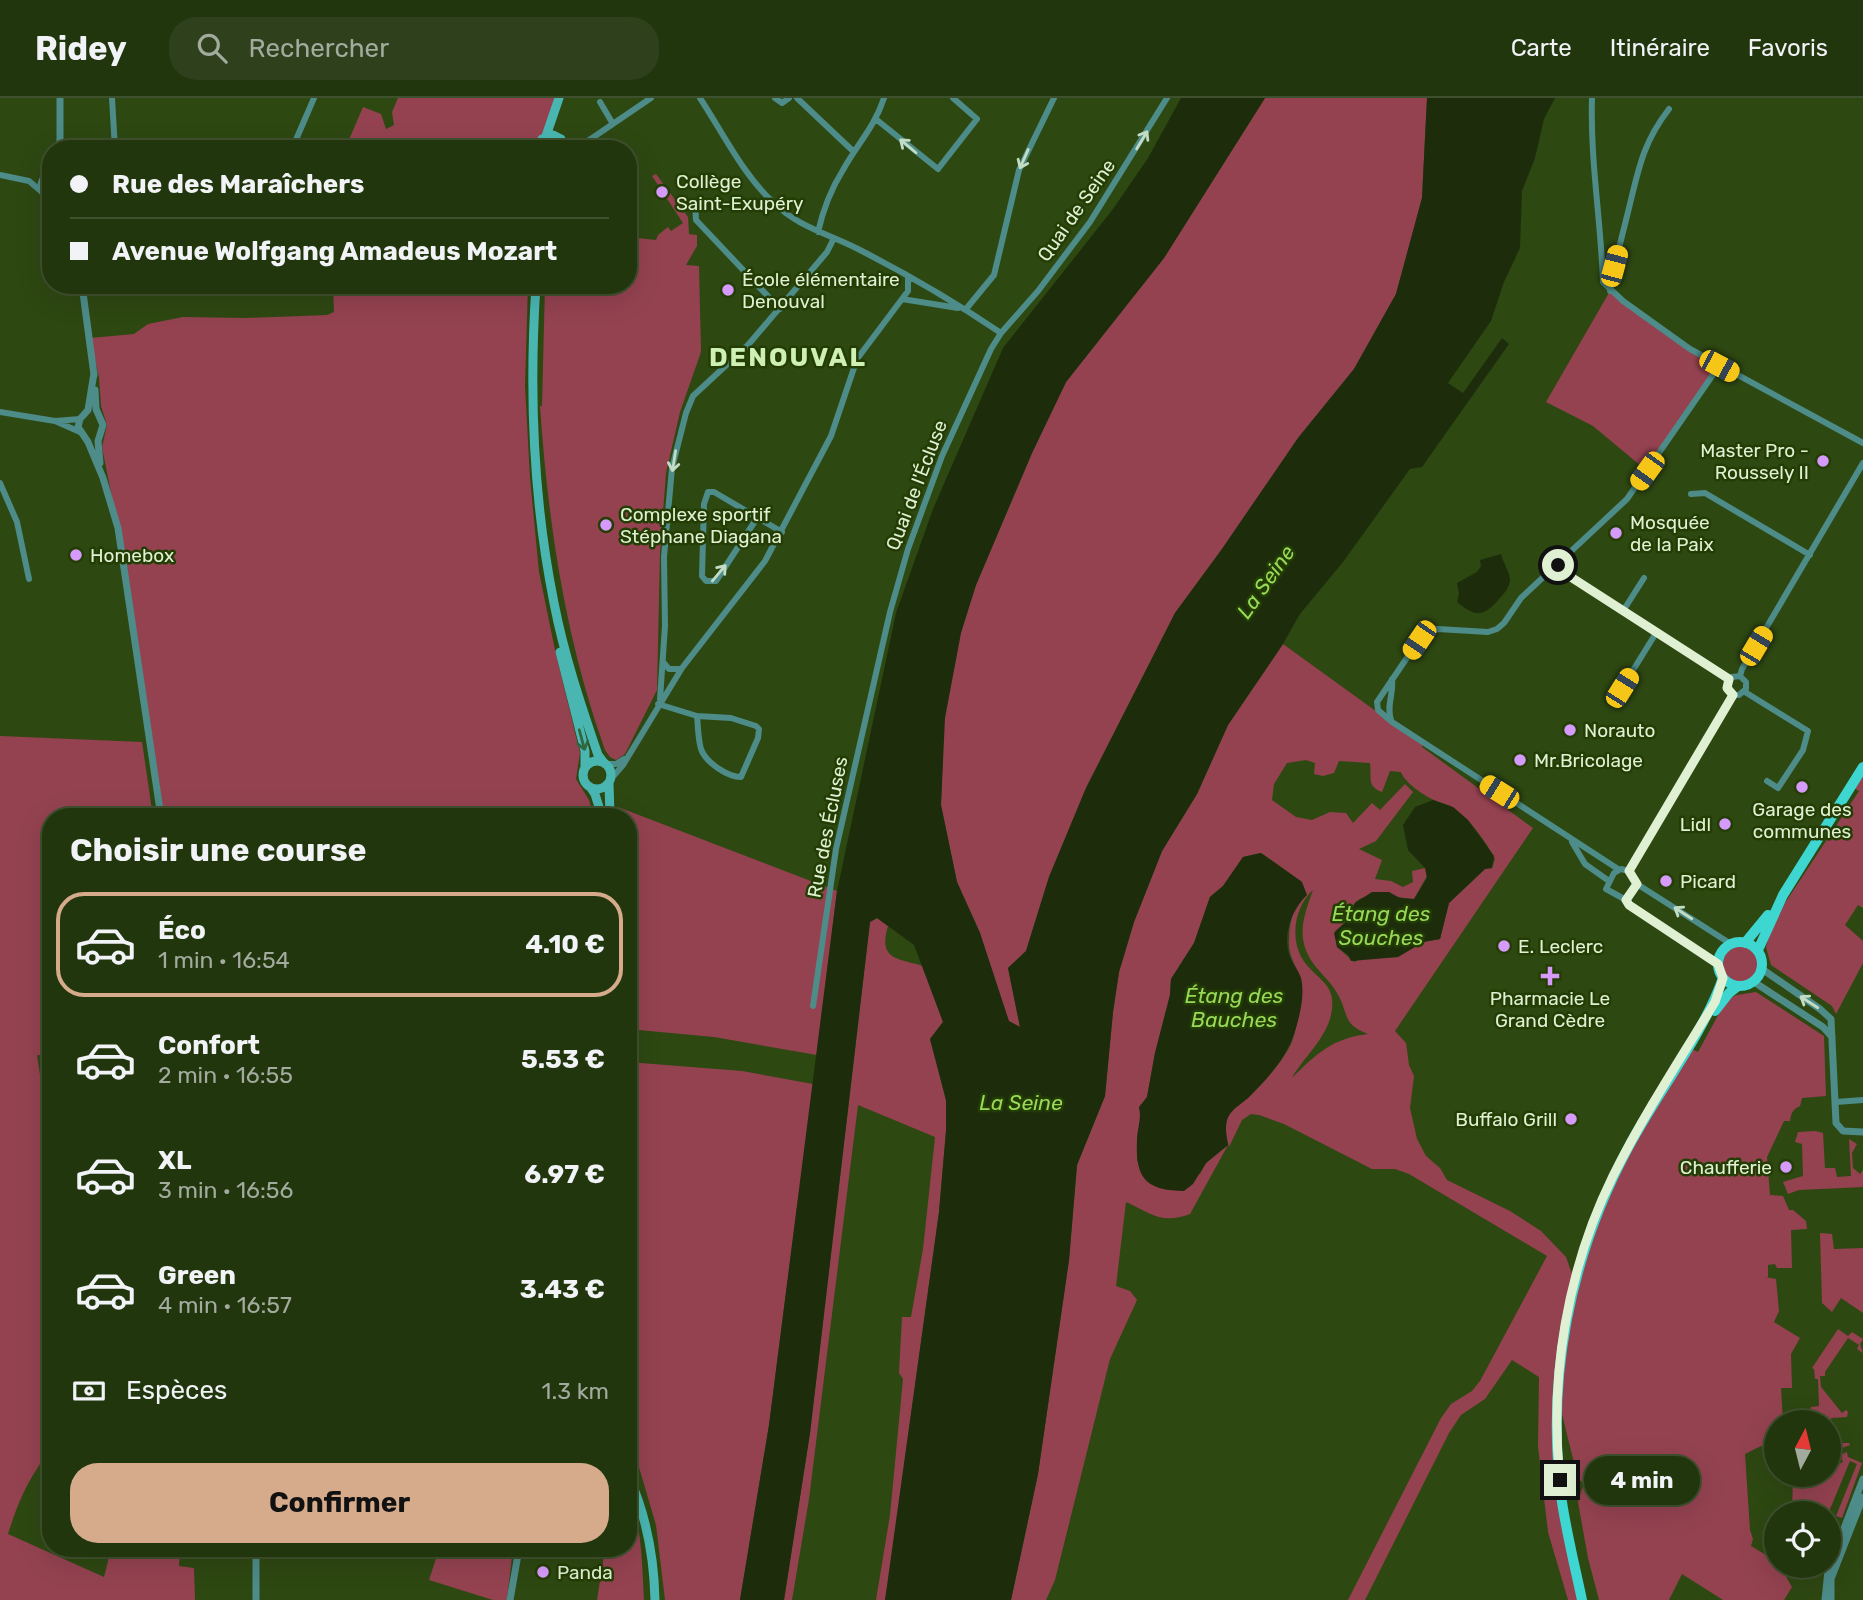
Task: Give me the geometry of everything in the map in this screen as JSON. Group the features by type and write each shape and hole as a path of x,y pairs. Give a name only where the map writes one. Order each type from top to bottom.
{"main road":[{"path":"542,140 561,98"},
{"path":"561,98 558,124 561,140"},
{"path":"546,136 553,135 559,140"},
{"path":"534,294 534,421 545,551 565,650 598,755 610,770 610,808"},
{"path":"534,294 529,401 538,527 558,646 586,755 583,779 595,794 599,808"},
{"path":"585,767 594,761 605,763"},
{"path":"1745,943 1783,895 1863,766"},
{"path":"591,788 601,789 609,782"},
{"path":"1758,950 1783,895"},
{"path":"1582,1600 1560,1487 1557,1422 1559,1371 1567,1314 1588,1236 1628,1147 1715,1002 1723,978 1718,964 1722,953 1731,944 1745,943 1758,950 1762,958 1762,969 1754,982 1738,986 1718,1007 1628,1147"},
{"path":"1723,978 1738,986"},
{"path":"637,1498 648,1537 655,1600"}],"street":[{"path":"56,140 60,98"},
{"path":"112,98 114,140"},
{"path":"296,140 314,98"},
{"path":"632,98 638,107"},
{"path":"589,140 651,98"},
{"path":"700,98 763,192 794,220 899,270 908,281 919,282 1001,333"},
{"path":"775,98 782,103 789,98"},
{"path":"818,232 829,198 854,152 877,120 884,98"},
{"path":"877,120 938,169 977,120 953,98"},
{"path":"964,308 994,275 1018,174 1054,98"},
{"path":"801,99 854,152"},
{"name":"Quai de Seine","path":"1001,333 1038,291 1090,222 1165,99"},
{"path":"600,102 613,124"},
{"path":"1592,102 1599,242 1603,258 1602,282 1690,349 1863,443"},
{"path":"1611,290 1614,266 1643,151 1656,126 1669,109"},
{"path":"58,127 59,140"},
{"path":"26,181 42,173"},
{"path":"0,175 26,181 42,192"},
{"path":"42,181 42,192"},
{"path":"695,204 696,220 780,309"},
{"path":"659,702 663,662 664,557 671,478 680,431 693,396 748,345 827,252 834,238"},
{"path":"609,782 680,669 754,577 782,532 831,436 857,359 902,299 908,281"},
{"path":"83,294 96,409 103,427 97,443 103,478 118,528 159,808"},
{"path":"902,299 964,308"},
{"name":"Quai de l'Écluse","path":"879,656 908,549 942,456 982,367 1001,333"},
{"path":"1719,366 1627,499 1521,598 1504,623 1497,629 1479,632 1438,629 1428,631 1419,640 1376,706 1391,722 1568,838 1618,869 1629,871 1637,884 1731,944"},
{"path":"94,373 90,401 78,425 103,478"},
{"path":"0,412 55,421 93,413 100,417"},
{"path":"55,421 92,438 100,434"},
{"path":"1740,676 1863,463"},
{"path":"0,483 17,522 29,579"},
{"path":"757,518 716,581 711,583 704,580 706,494 714,492 782,532"},
{"path":"1691,494 1706,493 1810,555"},
{"path":"1558,565 1563,572 1729,679 1740,676"},
{"path":"1623,611 1644,578"},
{"path":"1622,688 1656,632"},
{"name":"Rue des Écluses","path":"813,1006 836,849 879,656"},
{"path":"663,662 669,669 680,669"},
{"path":"1740,676 1746,682 1745,692"},
{"path":"1391,722 1388,710 1392,679"},
{"path":"1729,679 1727,688 1733,695 1745,692"},
{"path":"1745,692 1808,731 1803,750 1778,788 1767,781"},
{"path":"1629,871 1733,695"},
{"path":"659,702 697,716 731,718 752,723 759,729 758,738 741,777 718,768 703,754 697,716"},
{"path":"605,763 616,764 626,758"},
{"path":"1568,838 1577,847 1585,864 1609,881"},
{"path":"1618,869 1609,881 1607,891 1626,900 1629,905 1718,964"},
{"path":"1626,900 1637,884"},
{"path":"1762,969 1828,1016 1832,1025 1836,1123 1843,1131 1863,1132"},
{"path":"1754,982 1824,1027 1832,1038"},
{"path":"1836,1102 1863,1100"},
{"path":"1825,1600 1828,1570 1863,1479"},
{"path":"1830,1600 1831,1579 1863,1497"},
{"path":"256,1557 256,1600"},
{"path":"510,1600 518,1557"}],"shaded area":[{"path":"398,98 555,98 546,128 538,140 349,140 363,107 381,114 386,129 394,125 392,112"},
{"path":"1265,98 1427,98 1422,198 1396,294 1354,369 1298,438 1175,613 1086,788 1049,877 1026,951 1008,968 1020,1027 1008,1021 980,933 957,882 941,805 944,718 960,633 976,585 1032,453 1066,382 1164,258"},
{"name":"Complexe sportif Stéphane Diagana","path":"656,174 688,217 689,234 697,235 697,246 686,265 699,266 701,352 680,412 666,473 660,553 657,690 625,754 616,760 605,750 591,708 560,580 540,406 545,294 637,294 637,238 656,240 668,227 671,231 683,223 652,176"},
{"path":"1610,291 1719,366 1647,471 1593,426 1546,402"},
{"path":"333,294 528,294 525,386 539,572 580,753 576,779 591,808 160,808 118,528 102,447 107,425 101,406 99,377 90,338 134,334 148,324 183,317 245,318 327,315 334,312"},
{"path":"1283,644 1391,722 1424,742 1422,747 1533,828 1395,1031 1406,1043 1409,1065 1414,1076 1410,1108 1417,1139 1426,1156 1440,1168 1447,1180 1510,1211 1541,1231 1566,1257 1572,1274 1570,1287 1595,1210 1687,1047 1698,1052 1727,999 1756,992 1824,1036 1826,1096 1802,1098 1790,1121 1784,1121 1767,1157 1770,1195 1783,1196 1789,1210 1793,1210 1806,1221 1807,1229 1791,1230 1792,1268 1768,1265 1768,1277 1765,1277 1776,1279 1779,1311 1774,1322 1800,1338 1791,1354 1792,1388 1781,1388 1782,1410 1764,1410 1764,1446 1745,1454 1750,1530 1753,1539 1751,1546 1764,1554 1764,1578 1787,1578 1792,1587 1784,1600 1723,1600 1682,1574 1669,1600 1599,1600 1578,1502 1584,1483 1578,1479 1559,1402 1562,1500 1582,1600 1568,1600 1548,1532 1538,1446 1539,1377 1512,1360 1485,1399 1461,1415 1449,1433 1365,1600 1348,1600 1441,1418 1451,1404 1472,1391 1480,1381 1547,1256 1409,1174 1395,1169 1372,1169 1284,1124 1259,1115 1251,1114 1242,1120 1229,1147 1226,1128 1228,1116 1248,1098 1285,1055 1295,1033 1300,1001 1299,975 1290,954 1289,932 1302,882 1261,853 1243,857 1223,886 1210,897 1194,943 1171,979 1170,995 1147,1097 1139,1108 1141,1115 1137,1161 1200,1174 1206,1163 1228,1145 1190,1214 1164,1218 1126,1202 1116,1286 1130,1291 1137,1300 1110,1359 1055,1580 1046,1600 1011,1600 1038,1474 1069,1260 1077,1165 1105,1096 1119,972 1134,922 1162,851 1197,794 1228,725","holes":["1306,760 1315,763 1314,774 1323,776 1334,773 1339,761 1370,763 1372,784 1382,792 1390,771 1401,772 1415,788 1454,808 1487,845 1495,859 1492,868 1485,869 1449,903 1440,939 1423,942 1398,957 1361,959 1354,962 1337,947 1335,931 1346,920 1359,899 1373,896 1414,899 1428,874 1425,868 1412,871 1413,882 1403,887 1391,881 1375,879 1382,860 1359,849 1376,841 1413,792 1405,784 1380,810 1372,803 1353,823 1346,813 1330,812 1312,820 1296,817 1272,800 1274,784 1287,763","1313,890 1303,926 1307,953 1335,989 1349,1022 1368,1034 1345,1039 1326,1048 1292,1078 1321,1037 1332,1009 1329,988 1306,964 1295,936 1301,906"]},
{"path":"0,736 142,742 152,808 42,808 42,1055 37,1055 42,1088 42,1464 21,1498 8,1534 42,1549 42,1557 59,1557 104,1577 109,1557 180,1557 179,1566 194,1568 195,1600 0,1600"},
{"path":"1863,772 1863,908 1858,905 1845,925 1863,941 1863,963 1836,1014 1832,1006 1771,965 1766,947 1770,932 1785,903 1859,791 1851,786"},
{"path":"637,814 837,891 817,1055 714,1037 637,1030"},
{"path":"877,918 888,926 886,945 892,956 923,966 943,1022 930,1039 946,1100 939,1212 888,1583 885,1600 876,1600 890,1515 903,1379 899,1373 902,1317 911,1317 923,1249 935,1137 858,1105 809,1499 792,1600 784,1600 810,1433 870,922"},
{"path":"1740,946 1752,952 1758,964 1752,976 1740,982 1728,976 1722,964 1728,952"},
{"path":"637,1063 742,1071 813,1084 769,1425 740,1600 665,1600 656,1525 637,1461"},
{"path":"1798,1132 1823,1133 1825,1168 1835,1168 1837,1177 1851,1176 1849,1139 1857,1144 1852,1153 1853,1168 1860,1174 1863,1170 1863,1187 1799,1190 1788,1194 1783,1182 1803,1176 1802,1144 1795,1142"},
{"path":"1820,1233 1832,1234 1834,1249 1863,1248 1863,1313 1841,1298 1832,1312 1822,1303"},
{"path":"1838,1329 1848,1336 1852,1332 1863,1339 1860,1344 1863,1353 1857,1349 1859,1345 1848,1338 1825,1376 1820,1376 1821,1387 1840,1410 1811,1410 1811,1407 1819,1406 1818,1379 1815,1379 1812,1368"},
{"path":"1846,1410 1847,1417 1841,1417 1841,1412"},
{"path":"1841,1443 1850,1445 1841,1448"},
{"path":"1847,1452 1848,1457 1862,1463 1842,1518 1841,1504 1857,1464 1850,1461 1841,1483 1841,1455"},
{"path":"1793,1488 1839,1488 1833,1501 1792,1501"},
{"path":"637,1521 644,1600 597,1600 604,1557 637,1557"},
{"path":"436,1557 512,1557 507,1600 493,1600 429,1580"}],"water":[{"name":"La Seine","path":"1181,98 1265,98 1164,258 1066,382 1032,453 976,585 961,633 945,718 941,805 957,882 980,933 1009,1021 1020,1027 1008,968 1026,951 1049,877 1086,788 1175,613 1298,438 1354,369 1396,294 1422,198 1427,98 1555,98 1544,119 1535,158 1522,191 1520,248 1504,282 1491,321 1448,383 1463,393 1502,338 1509,344 1422,467 1410,469 1343,562 1300,614 1228,725 1197,794 1162,851 1134,922 1119,972 1105,1096 1077,1165 1069,1260 1038,1474 1011,1600 885,1600 939,1212 946,1100 930,1039 943,1022 914,945 877,918 870,922 810,1433 784,1600 740,1600 769,1425 837,891 896,613 933,509 1003,348 1113,209 1148,158"},
{"path":"1501,554 1509,574 1508,588 1488,610 1479,613 1469,611 1457,602 1457,583 1477,572 1481,566 1480,560"},
{"name":"Étang des Souches","path":"1433,800 1453,807 1468,820 1494,856 1492,868 1485,869 1449,903 1440,939 1423,942 1398,957 1351,961 1348,955 1337,947 1334,933 1348,920 1355,903 1372,892 1389,892 1400,898 1414,899 1427,878 1425,868 1408,850 1403,825 1415,807"},
{"name":"Étang des Bauches","path":"1261,853 1302,882 1307,895 1293,914 1287,938 1289,954 1302,985 1297,1025 1277,1066 1228,1117 1228,1145 1206,1163 1193,1184 1184,1191 1161,1188 1152,1185 1141,1173 1137,1140 1139,1107 1147,1097 1170,995 1171,979 1194,943 1210,897 1223,886 1243,857"}],"place":[{"name":"Collège Saint-Exupéry","path":"662,192"},
{"name":"École élémentaire Denouval","path":"728,290"},
{"name":"Master Pro - Roussely II","path":"1823,461"},
{"name":"Complexe sportif Stéphane Diagana","path":"606,525"},
{"name":"Mosquée de la Paix","path":"1616,533"},
{"name":"Homebox","path":"76,555"},
{"name":"Norauto","path":"1570,730"},
{"name":"Mr.Bricolage","path":"1520,760"},
{"name":"Garage des communes","path":"1802,787"},
{"name":"Lidl","path":"1725,824"},
{"name":"Picard","path":"1666,881"},
{"name":"E. Leclerc","path":"1504,946"},
{"name":"Pharmacie Le Grand Cèdre","path":"1550,976"},
{"name":"Buffalo Grill","path":"1571,1119"},
{"name":"Chaufferie","path":"1786,1167"},
{"name":"Panda","path":"543,1572"}],"district":[{"name":"DENOUVAL","path":"788,357"}],"route":[{"path":"1558,565 1563,572 1729,679 1727,688 1733,695 1629,871 1637,884 1626,900 1629,905 1718,964 1723,978 1715,1002 1628,1147 1588,1236 1567,1314 1559,1371 1557,1422 1560,1480"}]}
